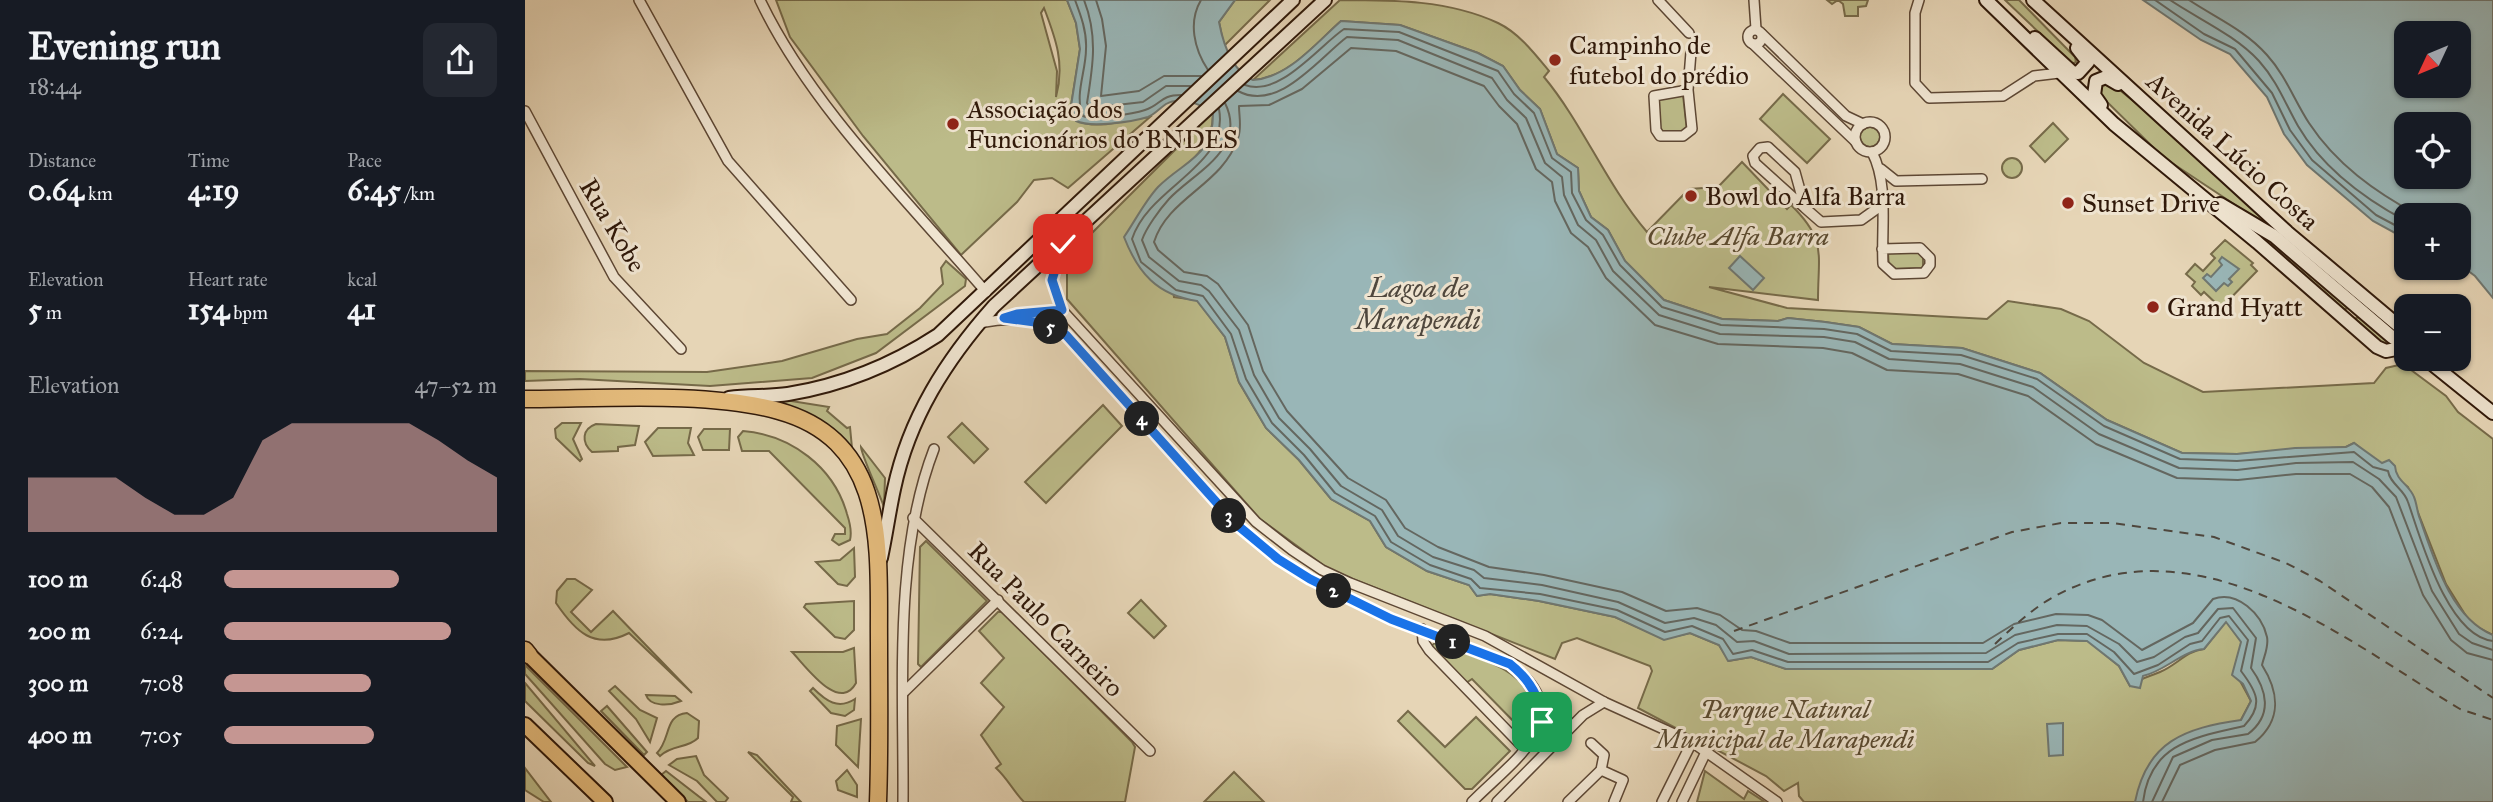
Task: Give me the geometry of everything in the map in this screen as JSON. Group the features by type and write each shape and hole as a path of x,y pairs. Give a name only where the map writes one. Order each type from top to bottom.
{"highway":[{"path":"525,399 715,401 782,411 805,421 835,443 854,464 865,485 876,520 880,562 878,802"},
{"path":"526,652 678,802"},
{"path":"525,725 604,802"}],"main road":[{"path":"715,401 744,396 787,394 835,384 873,371 938,335 1293,0"},
{"path":"880,562 894,488 914,425 940,375 979,323 1325,0"},
{"name":"Avenida Lúcio Costa","path":"1986,0 2059,73 2183,183 2257,242 2377,347 2386,351 2394,349"},
{"path":"1993,0 2072,72 2082,72 2087,67 2086,58 2035,2"},
{"name":"Avenida Lúcio Costa","path":"2035,2 2281,228 2394,322"},
{"path":"2115,124 2094,94 2096,81 2106,77 2142,99"},
{"name":"Avenida Lúcio Costa","path":"2183,183 2274,236 2394,337"},
{"path":"2320,299 2350,315 2358,309 2360,297 2344,281"},
{"path":"2443,371 2493,413"},
{"path":"2447,371 2453,378"}],"street":[{"path":"639,0 728,161 851,300"},
{"path":"760,0 788,55 869,157 986,292"},
{"path":"1658,0 1689,33"},
{"path":"1754,0 1760,42 1753,44 1862,150 1872,152 1885,143 1885,132 1878,124 1863,124 1846,116 1759,32"},
{"path":"1919,0 1915,13 1915,83 1929,98 2003,96 2034,76 2059,73"},
{"path":"1688,90 1654,96 1656,130 1660,136 1683,136 1690,132 1688,90 1691,52"},
{"name":"Rua Kobe","path":"525,111 614,277 681,348"},
{"path":"1856,142 1856,131 1863,124"},
{"path":"1805,208 1795,172 1768,147 1760,148 1753,161 1805,208 1821,222 1861,220 1882,229"},
{"path":"1872,152 1881,169 1896,181"},
{"path":"1881,169 1882,249 1883,264 1894,274 1924,273 1930,265 1930,258 1920,248 1882,249"},
{"path":"1881,193 1896,181 1982,179"},
{"path":"1861,220 1882,205"},
{"path":"1063,244 1052,280 1062,310 1256,522 1322,570 1494,641 1604,702 1692,742 1777,802"},
{"path":"979,323 1017,314 1062,310"},
{"path":"1004,318 1042,323 1066,335 1236,524 1310,579 1391,619 1510,664 1524,675 1542,710 1539,732 1472,802"},
{"path":"903,802 907,575 913,518 922,478 934,449"},
{"name":"Rua Paulo Carneiro","path":"913,518 1150,751"},
{"path":"904,692 998,600"},
{"path":"1422,629 1423,640 1429,650 1525,749"},
{"path":"1497,802 1583,715 1604,702"},
{"path":"1662,802 1692,742"},
{"path":"1568,802 1601,770 1604,755 1591,743"},
{"path":"1682,802 1706,752"},
{"path":"1601,770 1623,780 1615,802"}],"green space":[{"name":"Associação dos Funcionários do BNDES","path":"776,0 1067,0 1076,23 1080,49 1071,106 1076,120 1103,124 1150,117 1068,188 1052,178 1034,180 1017,202 961,255 863,136 790,37","holes":["1044,8 1059,63 1056,97 1057,71 1041,13"]},
{"path":"1235,0 1270,0 1224,46 1219,22"},
{"name":"Clube Alfa Barra","path":"1340,0 1401,1 1460,10 1479,15 1513,32 1549,71 1544,77 1571,114 1619,194 1647,232 1689,189 1718,187 1742,162 1787,209 1791,205 1810,228 1818,248 1818,300 1709,287 1787,308 1987,319 2008,301 2061,309 2089,321 2144,363 2203,392 2374,383 2386,368 2394,366 2394,371 2412,371 2446,396 2458,412 2493,439 2493,635 2471,624 2446,584 2408,487 2354,443 2346,447 2237,454 2182,453 2107,420 2040,373 1962,348 1892,344 1859,327 1825,322 1788,318 1778,321 1722,319 1664,300 1625,261 1608,230 1591,217 1579,191 1578,168 1557,154 1540,109 1520,90 1503,66 1478,53 1400,25 1341,21 1290,66 1266,78 1253,80"},
{"path":"1838,0 1868,0 1866,6 1858,7 1858,16 1845,16 1843,4"},
{"path":"2005,0 2019,0 2075,57 2076,62 2072,64"},
{"path":"2103,83 2112,84 2156,119 2275,228 2273,230 2163,157 2099,94"},
{"path":"1783,94 1830,139 1807,163 1760,119"},
{"path":"1683,95 1687,131 1659,133 1656,97"},
{"name":"Parque Natural Municipal de Marapendi","path":"1213,112 1209,137 1203,147 1188,164 1158,188 1174,297 1197,300 1225,337 1239,382 1266,428 1299,460 1331,499 1370,521 1386,547 1427,571 1469,585 1477,596 1490,594 1539,601 1615,617 1664,639 1690,633 1719,645 1729,661 1751,657 1786,669 1992,669 2019,650 2058,640 2088,641 2119,666 2130,686 2166,669 2192,652 2204,649 2226,621 2242,642 2234,670 2251,701 2241,720 2135,802 1804,802 1799,796 1798,783 1784,791 1766,776 1638,708 1652,671 1650,666 1577,638 1562,643 1555,659 1330,570 1260,519 1067,299 1067,268 1085,240"},
{"path":"2053,123 2068,139 2045,162 2030,146"},
{"path":"1870,127 1877,130 1880,137 1877,144 1870,147 1863,144 1860,137 1863,130"},
{"path":"2012,158 2019,161 2022,168 2019,175 2012,178 2005,175 2002,168 2005,161"},
{"path":"2225,240 2253,263 2251,265 2257,271 2221,308 2204,292 2201,295 2192,286 2195,282 2186,274 2195,264 2203,271 2215,258 2211,254"},
{"path":"2274,241 2350,307 2343,310 2270,247"},
{"path":"1923,252 1923,268 1889,269 1888,253"},
{"path":"946,261 966,279 965,286 876,353 812,378 710,386 580,379 525,381 525,371 707,372 782,361 857,339 887,334 920,308 943,284 941,268"},
{"path":"2361,316 2392,344 2385,347 2352,320"},
{"path":"779,401 829,407 827,411 847,428 850,427 852,448 825,424"},
{"path":"1103,405 1122,426 1046,503 1025,482"},
{"path":"562,423 581,423 573,439 582,459 580,461 556,438 555,429"},
{"path":"962,423 988,449 974,463 948,437"},
{"path":"596,424 639,426 635,445 618,447 618,451 592,452 586,444 585,436 588,429"},
{"path":"658,428 691,428 688,443 694,455 653,456 645,442"},
{"path":"704,429 730,429 729,450 703,450 698,437"},
{"path":"743,431 778,439 808,456 821,468 841,497 850,524 850,540 839,545 832,540 835,534 845,534 845,528 769,451 742,451 738,437"},
{"path":"861,447 885,478 884,507 864,458"},
{"path":"926,541 987,601 921,667 918,664 920,547"},
{"path":"854,548 855,577 847,586 838,584 816,562 840,560"},
{"path":"567,579 575,579 592,590 571,612 591,632 613,611 692,693 629,633 606,640 596,639 578,630 556,603 557,591"},
{"path":"1141,600 1166,626 1154,638 1128,613"},
{"path":"854,601 854,630 845,639 835,637 804,607 806,604"},
{"path":"998,612 1003,612 1132,742 1135,747 1125,802 1024,802 996,768 1001,764 981,735 1004,707 981,683 1004,658 979,631"},
{"path":"1435,643 1494,664 1520,681 1528,693 1531,707 1530,724 1526,734 1472,679 1466,683 1430,647"},
{"path":"854,648 856,683 849,691 841,693 832,690 813,676 792,652 843,652"},
{"path":"525,665 627,767 615,770 605,764 525,674"},
{"path":"525,683 595,766 588,763 525,701"},
{"path":"615,686 640,710 657,718 650,742 636,719 609,691"},
{"path":"813,688 823,697 838,704 855,699 854,710 845,716 831,713 810,691"},
{"path":"646,695 675,696 681,701 660,704 651,702"},
{"path":"607,706 647,752 644,755 601,711"},
{"path":"1408,711 1445,747 1476,717 1510,751 1472,789 1465,789 1398,721"},
{"path":"687,713 699,721 698,738 660,756 657,753 671,723 675,718"},
{"path":"861,719 858,767 836,745 837,726"},
{"path":"748,752 757,755 801,802 791,802 793,797"},
{"path":"696,756 704,775 728,798 725,802 717,802 697,781 669,765 677,759"},
{"path":"525,768 551,802 544,802 525,790"},
{"path":"847,770 857,785 857,797 838,790 836,781"},
{"path":"666,771 706,802 688,802 661,775"},
{"path":"1705,771 1744,799 1748,791 1765,802 1697,802"},
{"path":"1234,772 1264,802 1204,802"}],"water":[{"name":"Lagoa de Marapendi","path":"1067,0 1235,0 1219,22 1234,63 1253,80 1266,78 1290,66 1341,21 1400,25 1478,53 1503,66 1520,90 1540,109 1557,154 1578,168 1579,191 1591,217 1608,230 1625,261 1664,300 1722,319 1778,321 1788,318 1825,322 1859,327 1892,344 1962,348 2040,373 2107,420 2182,453 2237,454 2295,448 2346,447 2354,443 2382,463 2389,460 2414,497 2446,586 2466,615 2478,627 2493,635 2493,802 2135,802 2141,781 2159,751 2186,733 2241,720 2251,701 2243,684 2232,675 2241,642 2226,622 2204,649 2188,653 2143,676 2140,688 2130,686 2119,666 2087,641 2058,640 2019,650 1992,669 1786,669 1751,657 1728,661 1719,645 1690,633 1664,640 1615,617 1539,601 1490,594 1477,596 1469,585 1427,571 1386,547 1370,521 1331,499 1299,460 1266,428 1239,382 1225,337 1197,301 1160,288 1136,261 1124,237 1158,187 1203,148 1209,139 1213,112 1196,104 1177,101 1166,104 1150,116 1132,121 1101,124 1076,121 1071,106 1080,49 1076,23"},
{"path":"2143,0 2493,0 2493,298 2471,273 2471,203 2394,203 2394,232 2373,221 2307,165 2284,134 2267,97 2230,54 2201,40"},
{"path":"1740,256 1764,278 1753,290 1729,268"},
{"path":"2222,257 2239,269 2229,279 2232,282 2228,286 2224,283 2216,291 2203,278 2207,274 2211,277 2222,265 2219,261"},
{"path":"2063,723 2063,755 2049,756 2047,724"}],"ferry route":[{"path":"1734,631 2012,532 2061,523 2112,523 2214,537 2286,563 2320,581 2493,698"},
{"path":"1995,644 2017,623 2057,595 2110,575 2164,571 2216,580 2268,598 2319,622 2460,709 2493,720"}],"place":[{"name":"Campinho de futebol do prédio","path":"1555,60"},
{"name":"Associação dos Funcionários do BNDES","path":"953,124"},
{"name":"Bowl do Alfa Barra","path":"1691,196"},
{"name":"Sunset Drive","path":"2068,203"},
{"name":"Grand Hyatt","path":"2153,307"}],"route":[{"path":"1063,244 1052,280 1053,290 1062,310 1017,314 1004,318 1042,323 1066,335 1236,524 1278,559 1310,579 1391,619 1510,664 1524,675 1533,688 1542,710 1542,722"}]}
